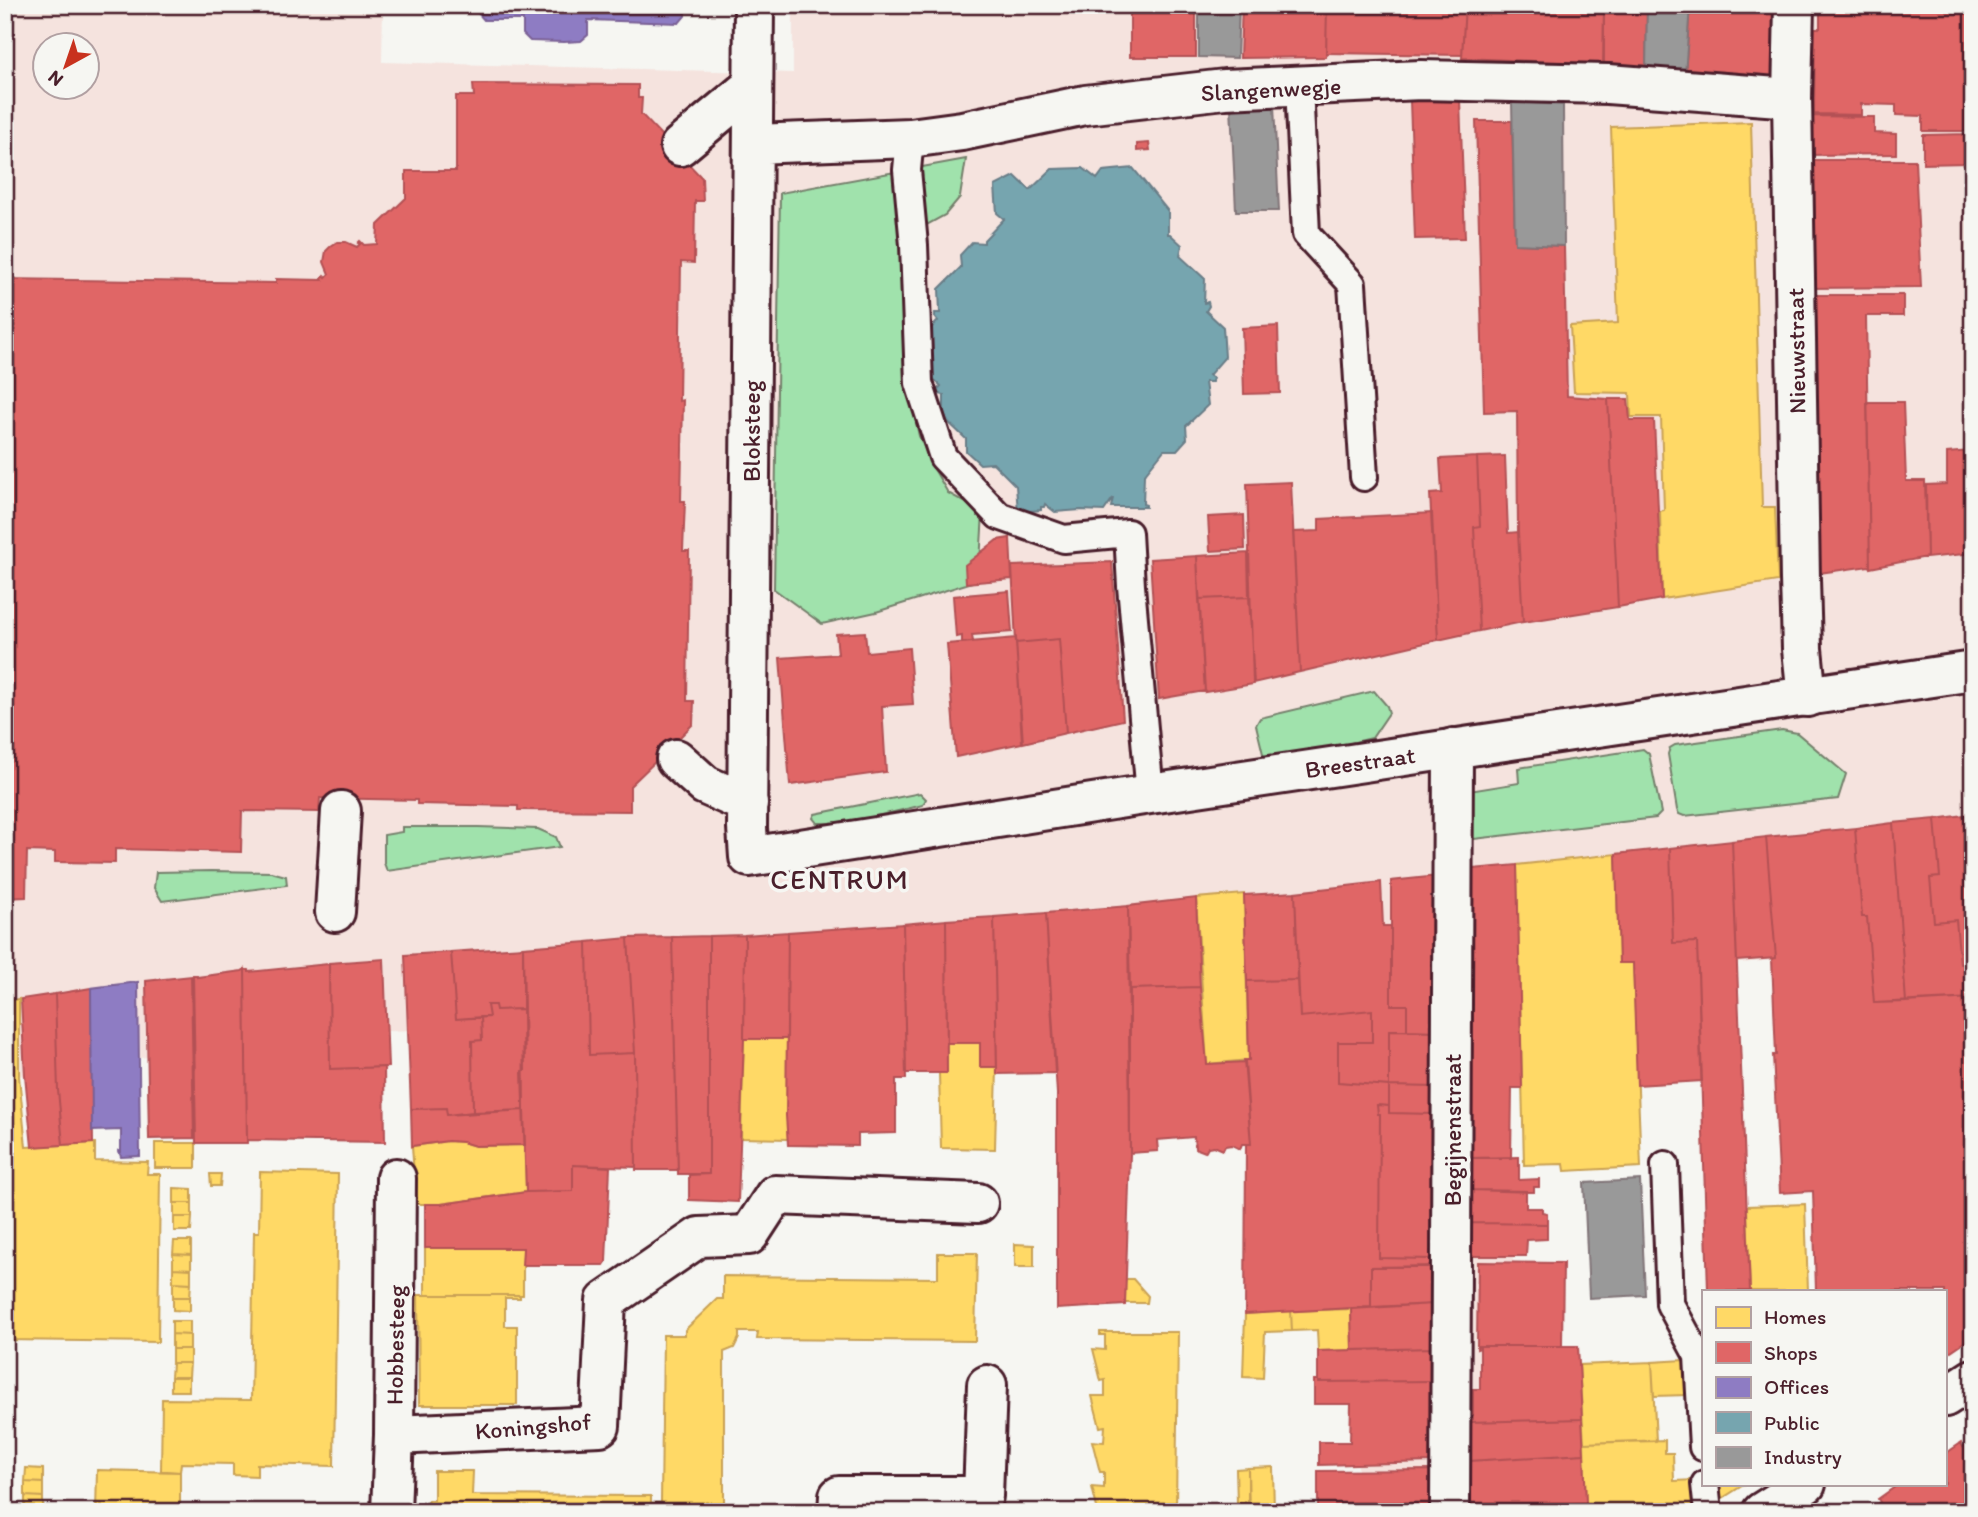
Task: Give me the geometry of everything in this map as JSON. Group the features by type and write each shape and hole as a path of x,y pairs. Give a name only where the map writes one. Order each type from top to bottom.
{"street":[{"name":"Bloksteeg","path":"749,857 754,5"},
{"name":"Nieuwstraat","path":"1794,5 1792,98 1800,566 1802,649 1807,697"},
{"name":"Slangenwegje","path":"753,144 910,138 962,131 1085,105 1226,89 1421,80 1608,84 1792,98"},
{"path":"680,146 753,85"},
{"name":"Breestraat","path":"749,857 1973,671"},
{"name":"Begijnenstraat","path":"1450,1512 1453,748"},
{"path":"676,759 705,785 748,804"},
{"path":"335,912 341,811"},
{"name":"Hobbesteeg","path":"391,1512 396,1178"},
{"name":"Koningshof","path":"394,1435 600,1426 606,1301 699,1237 750,1236 775,1195 978,1203"},
{"path":"1946,1396 1973,1379"},
{"path":"838,1512 839,1496 983,1496 987,1385"},
{"path":"1762,1512 1803,1486"}],"lane":[{"path":"1298,86 1306,234 1352,284 1364,477"},
{"path":"910,138 907,170 914,245 919,383 943,457 999,516 1064,539 1128,533 1150,794"},
{"path":"1665,1166 1670,1304 1698,1356 1702,1429"},
{"path":"1705,1486 1708,1512"}],"shaded area":[{"path":"5,5 383,5 382,62 793,73 793,5 1973,5 1973,939 1820,956 1505,984 1520,1512 1360,1512 1336,1000 1271,1011 974,1019 767,1015 296,1035 5,1078"}],"green space":[{"path":"966,159 960,197 945,215 908,235 907,382 919,436 948,493 983,512 979,580 876,612 822,624 774,589 780,193"},
{"path":"1374,691 1387,706 1389,713 1372,738 1321,750 1264,758 1256,725 1260,718"},
{"path":"1782,730 1797,733 1846,774 1838,799 1684,816 1679,814 1668,754 1670,748 1675,745"},
{"path":"1643,749 1649,754 1661,813 1656,818 1474,839 1463,829 1469,791 1519,783 1518,768"},
{"path":"920,793 926,799 923,805 857,820 817,823 813,818 815,814"},
{"path":"402,827 538,829 556,837 560,847 387,871 384,863 384,835 402,832"},
{"path":"156,872 271,872 286,876 287,885 162,901 154,888"}],"building: Homes":[{"path":"1701,5 1774,5 1774,8"},
{"path":"1751,122 1762,507 1775,507 1778,581 1662,599 1660,511 1664,510 1661,417 1631,417 1630,393 1574,392 1570,326 1618,323 1611,127"},
{"path":"1616,854 1619,963 1633,963 1641,1167 1565,1171 1564,1164 1524,1165 1517,865"},
{"path":"1244,894 1249,1060 1207,1064 1196,898"},
{"path":"19,999 19,1076 26,1147 95,1143 95,1161 148,1162 147,1174 160,1174 158,1342 5,1340 5,1001"},
{"path":"744,1039 787,1039 788,1139 741,1138"},
{"path":"947,1043 980,1043 980,1067 997,1067 995,1149 941,1148 939,1073 947,1073"},
{"path":"448,1141 475,1146 525,1145 526,1192 441,1204 416,1204 412,1146"},
{"path":"155,1143 196,1143 196,1168 155,1168"},
{"path":"260,1172 338,1174 334,1466 257,1464 257,1476 233,1475 233,1464 181,1463 180,1472 161,1471 162,1399 251,1400 254,1232 259,1232"},
{"path":"210,1174 221,1174 220,1186 211,1186"},
{"path":"174,1188 192,1189 192,1203 174,1203"},
{"path":"174,1203 192,1203 192,1217 174,1217"},
{"path":"1805,1204 1808,1290 1750,1290 1747,1206"},
{"path":"174,1217 192,1217 191,1231 174,1231"},
{"path":"174,1241 191,1241 191,1255 173,1254"},
{"path":"1015,1244 1034,1245 1034,1267 1015,1267"},
{"path":"425,1248 523,1248 523,1295 425,1295"},
{"path":"938,1253 977,1253 975,1341 757,1339 758,1332 739,1332 734,1348 724,1352 724,1512 423,1512 428,1500 434,1500 434,1471 473,1471 472,1495 651,1496 651,1503 661,1503 663,1335 685,1335 685,1330 717,1299 723,1299 723,1276 938,1278"},
{"path":"173,1254 191,1255 191,1269 173,1268"},
{"path":"173,1268 191,1269 191,1283 173,1282"},
{"path":"1125,1279 1133,1279 1148,1296 1147,1303 1125,1303"},
{"path":"173,1282 191,1283 190,1297 173,1297"},
{"path":"418,1295 520,1295 520,1298 505,1298 505,1326 517,1326 517,1405 419,1405"},
{"path":"173,1297 190,1297 190,1311 173,1310"},
{"path":"1351,1309 1352,1350 1318,1351 1317,1330 1292,1331 1291,1311"},
{"path":"1291,1311 1292,1331 1265,1332 1263,1378 1243,1377 1245,1314"},
{"path":"172,1321 190,1321 190,1335 172,1334"},
{"path":"1100,1332 1178,1332 1176,1512 1098,1512 1092,1487 1104,1488 1104,1472 1100,1472 1092,1441 1104,1442 1105,1426 1100,1427 1092,1396 1105,1396 1105,1380 1101,1381 1093,1349 1105,1350 1105,1335 1100,1335"},
{"path":"172,1334 190,1335 190,1349 172,1349"},
{"path":"172,1349 190,1349 190,1363 172,1363"},
{"path":"1684,1360 1688,1395 1654,1396 1652,1362"},
{"path":"1652,1362 1656,1441 1584,1443 1579,1365"},
{"path":"172,1363 190,1363 189,1377 171,1377"},
{"path":"171,1377 189,1377 189,1391 171,1391"},
{"path":"1665,1440 1665,1453 1673,1453 1674,1481 1695,1480 1697,1512 1586,1512 1584,1443"},
{"path":"1273,1467 1274,1512 1249,1512 1248,1468"},
{"path":"26,1468 43,1469 43,1483 25,1482"},
{"path":"1248,1468 1248,1503 1237,1503 1236,1469"},
{"path":"97,1470 180,1472 180,1512 96,1512"},
{"path":"25,1482 43,1483 43,1497 25,1496"},
{"path":"1715,1486 1742,1486 1718,1501"},
{"path":"25,1496 43,1497 43,1511 25,1510"},
{"path":"1586,1503 1586,1512 1542,1512 1541,1506"}],"building: Shops":[{"path":"1130,5 1196,5 1196,57 1130,57"},
{"path":"1242,5 1327,5 1326,57 1240,58"},
{"path":"1327,5 1465,5 1462,55 1326,53"},
{"path":"1465,5 1604,5 1603,64 1462,58"},
{"path":"1604,5 1647,5 1646,72 1604,68"},
{"path":"1690,5 1774,8 1775,77 1685,75"},
{"path":"1820,5 1973,5 1973,155 1968,155 1969,131 1923,131 1923,116 1896,115 1896,105 1861,104 1861,115 1814,114 1815,28 1820,28"},
{"path":"473,84 638,85 638,98 642,98 641,114 702,178 703,201 695,201 694,263 681,262 681,501 685,501 683,551 689,551 687,701 694,701 693,724 677,740 680,747 658,759 630,786 630,811 518,810 518,806 320,798 319,812 242,811 241,852 115,849 115,863 55,862 55,852 27,851 26,897 5,898 5,279 276,283 276,279 323,280 324,275 326,277 329,274 324,262 326,251 337,242 346,242 357,247 360,241 364,245 377,244 378,225 406,198 406,171 456,171 456,96 474,96"},
{"path":"1460,100 1465,238 1415,239 1410,101"},
{"path":"1810,116 1874,117 1874,133 1896,134 1896,154 1809,155"},
{"path":"1476,121 1512,121 1515,244 1564,246 1567,396 1608,399 1618,607 1523,622 1518,532 1517,411 1484,412"},
{"path":"1968,134 1968,163 1923,164 1923,135"},
{"path":"1149,143 1150,150 1137,151 1137,144"},
{"path":"1813,160 1915,160 1921,287 1812,288"},
{"path":"1813,295 1903,295 1903,316 1866,316 1870,568 1819,573"},
{"path":"1973,313 1973,512 1970,314"},
{"path":"1278,326 1280,393 1244,394 1242,328"},
{"path":"1608,399 1628,399 1630,420 1654,420 1662,599 1618,607"},
{"path":"1867,402 1903,402 1906,481 1925,481 1927,557 1870,568"},
{"path":"1971,451 1973,553 1927,558 1926,485 1947,484 1947,453"},
{"path":"1505,456 1508,533 1518,532 1523,622 1479,631 1474,527 1480,526 1477,457"},
{"path":"1477,457 1480,526 1474,527 1479,631 1438,640 1430,494 1442,493 1440,459"},
{"path":"1291,482 1300,672 1253,683 1247,484"},
{"path":"1432,513 1438,640 1300,672 1293,532 1319,531 1319,519"},
{"path":"1244,515 1245,549 1210,551 1208,517"},
{"path":"1010,538 1012,579 966,583 965,565 997,540"},
{"path":"1248,553 1249,597 1199,599 1197,556"},
{"path":"1197,556 1205,691 1159,699 1150,559"},
{"path":"1112,562 1123,720 1066,733 1059,639 1016,643 1012,566"},
{"path":"1009,591 1012,632 972,635 973,642 962,643 962,636 956,637 953,596"},
{"path":"1249,597 1254,684 1205,692 1199,599"},
{"path":"865,632 867,652 909,648 913,704 882,706 886,772 790,785 780,658 838,654 836,634"},
{"path":"1016,638 1022,743 956,757 947,644"},
{"path":"1059,639 1066,733 1023,743 1016,643"},
{"path":"1972,814 1973,963 1960,964 1956,920 1934,922 1930,878 1940,877 1935,819"},
{"path":"1935,819 1940,877 1930,878 1934,922 1956,920 1960,964 1973,963 1973,998 1906,1002 1893,823"},
{"path":"1893,823 1906,1002 1874,1003 1867,917 1862,917 1855,828"},
{"path":"1855,828 1862,917 1867,917 1874,1003 1973,998 1973,1336 1946,1354 1946,1290 1816,1290 1813,1191 1780,1193 1773,1055 1776,1055 1772,959 1776,958 1766,837"},
{"path":"1766,837 1776,958 1737,961 1732,841"},
{"path":"1732,841 1750,1290 1708,1290 1697,942 1673,943 1670,848"},
{"path":"1670,848 1673,943 1697,942 1702,1081 1637,1085 1633,963 1619,963 1616,854"},
{"path":"1517,865 1522,1088 1512,1088 1511,1158 1471,1158 1473,869"},
{"path":"1437,876 1437,1031 1407,1030 1407,1005 1391,1005 1391,881"},
{"path":"1381,882 1383,926 1391,926 1391,1005 1407,1005 1407,1030 1389,1030 1389,1086 1338,1082 1338,1042 1372,1042 1372,1010 1300,1017 1295,892"},
{"path":"1295,892 1298,980 1247,981 1244,895"},
{"path":"1196,898 1200,987 1130,989 1128,906"},
{"path":"1128,906 1130,1154 1125,1305 1057,1309 1057,1094 1046,913"},
{"path":"1046,913 1055,1073 997,1074 994,917"},
{"path":"994,917 997,1067 980,1067 980,1043 947,1043 946,920"},
{"path":"946,920 947,1073 906,1073 903,924"},
{"path":"903,924 906,1079 896,1079 896,1133 858,1134 858,1146 788,1145 788,932"},
{"path":"788,932 787,1039 744,1039 745,935"},
{"path":"745,935 738,1202 689,1200 689,1175 709,1174 709,936"},
{"path":"709,936 709,1174 678,1174 672,937"},
{"path":"672,937 678,1170 636,1170 635,1053 628,938"},
{"path":"628,938 635,1053 589,1055 587,942"},
{"path":"587,942 589,1055 635,1053 636,1167 573,1165 573,1191 526,1192 522,1071 525,1071 523,947"},
{"path":"523,947 523,1009 496,1010 495,1005 487,1005 489,1017 456,1019 451,952"},
{"path":"451,952 456,1019 481,1017 482,1040 472,1041 473,1112 447,1115 446,1108 411,1109 405,955"},
{"path":"384,959 388,1067 330,1069 329,963"},
{"path":"328,964 330,1069 384,1067 385,1142 247,1140 245,969 249,972"},
{"path":"245,969 247,1143 196,1143 193,975 197,977"},
{"path":"191,976 194,1138 149,1139 146,981"},
{"path":"1298,980 1300,1017 1372,1010 1372,1042 1338,1042 1338,1082 1389,1086 1389,1106 1377,1105 1380,1114 1379,1258 1431,1259 1431,1267 1371,1267 1371,1307 1245,1314 1246,1144 1251,1144 1244,1060 1249,1060 1247,981"},
{"path":"1200,987 1207,1064 1245,1062 1251,1144 1242,1144 1240,1149 1232,1145 1225,1146 1223,1150 1214,1146 1208,1147 1205,1152 1195,1148 1194,1137 1157,1140 1158,1151 1130,1153 1130,989"},
{"path":"91,988 93,1143 63,1145 55,994"},
{"path":"55,994 63,1145 32,1147 21,999"},
{"path":"487,1005 495,1005 496,1010 523,1009 524,1110 473,1112 472,1041 482,1040 481,1017 489,1017"},
{"path":"1389,1030 1437,1031 1436,1087 1389,1086"},
{"path":"1389,1086 1436,1087 1436,1114 1389,1113"},
{"path":"1377,1105 1389,1106 1389,1113 1434,1114 1431,1259 1379,1258 1380,1114"},
{"path":"446,1108 447,1115 524,1110 525,1145 475,1146 448,1141 412,1146 411,1109"},
{"path":"1519,1157 1519,1180 1539,1179 1539,1187 1534,1187 1534,1192 1471,1190 1471,1158"},
{"path":"573,1165 610,1167 604,1265 522,1265 523,1248 425,1248 425,1204 526,1192 573,1191"},
{"path":"1471,1190 1526,1191 1526,1208 1542,1208 1542,1212 1547,1213 1547,1224 1471,1223"},
{"path":"1471,1223 1547,1224 1547,1239 1527,1240 1526,1256 1470,1256"},
{"path":"1478,1262 1563,1263 1562,1346 1477,1346"},
{"path":"1434,1266 1434,1304 1371,1307 1371,1267"},
{"path":"1434,1304 1434,1348 1352,1350 1351,1309"},
{"path":"1477,1346 1578,1346 1582,1419 1470,1422 1469,1419 1473,1419 1473,1389 1480,1389 1480,1348 1477,1349"},
{"path":"1434,1348 1435,1381 1318,1382 1318,1351"},
{"path":"1314,1380 1435,1381 1433,1462 1319,1465 1319,1442 1350,1442 1351,1404 1314,1404"},
{"path":"1582,1419 1584,1454 1470,1461 1470,1422"},
{"path":"1973,1441 1973,1512 1857,1512 1865,1507 1868,1510 1896,1486 1946,1486 1946,1453 1961,1443 1963,1447"},
{"path":"1584,1454 1586,1503 1469,1511 1469,1461"},
{"path":"1432,1470 1431,1512 1318,1512 1318,1471"},
{"path":"1541,1506 1542,1512 1470,1512 1470,1510"}],"building: Offices":[{"path":"470,5 697,5 691,11 685,11 685,16 679,23 588,20 588,35 581,41 564,42 530,41 523,34 523,20 484,20 477,7"},
{"path":"138,982 140,1156 121,1157 121,1130 92,1131 91,988"}],"building: Public":[{"path":"1083,168 1097,179 1103,171 1133,168 1168,211 1168,234 1182,245 1180,256 1205,279 1204,303 1208,302 1209,306 1206,311 1223,327 1225,357 1209,375 1213,378 1212,382 1205,382 1208,405 1186,426 1187,439 1177,450 1164,450 1144,475 1143,504 1146,507 1111,507 1113,498 1104,511 1055,512 1045,504 1041,510 1018,512 1016,486 993,463 980,464 966,451 966,439 944,418 944,395 937,390 941,386 924,370 922,338 938,321 935,313 940,313 939,289 961,267 960,255 972,242 984,243 1004,219 997,213 995,186 1015,176 1030,190 1052,169"}],"building: Industry":[{"path":"1199,5 1239,5 1237,58 1199,57"},
{"path":"1647,5 1690,5 1685,75 1646,72"},
{"path":"1512,102 1563,105 1564,246 1515,244"},
{"path":"1274,105 1279,211 1236,211 1231,107"},
{"path":"1640,1180 1645,1295 1589,1298 1584,1183"}],"district":[{"name":"CENTRUM","path":"840,879"}]}
